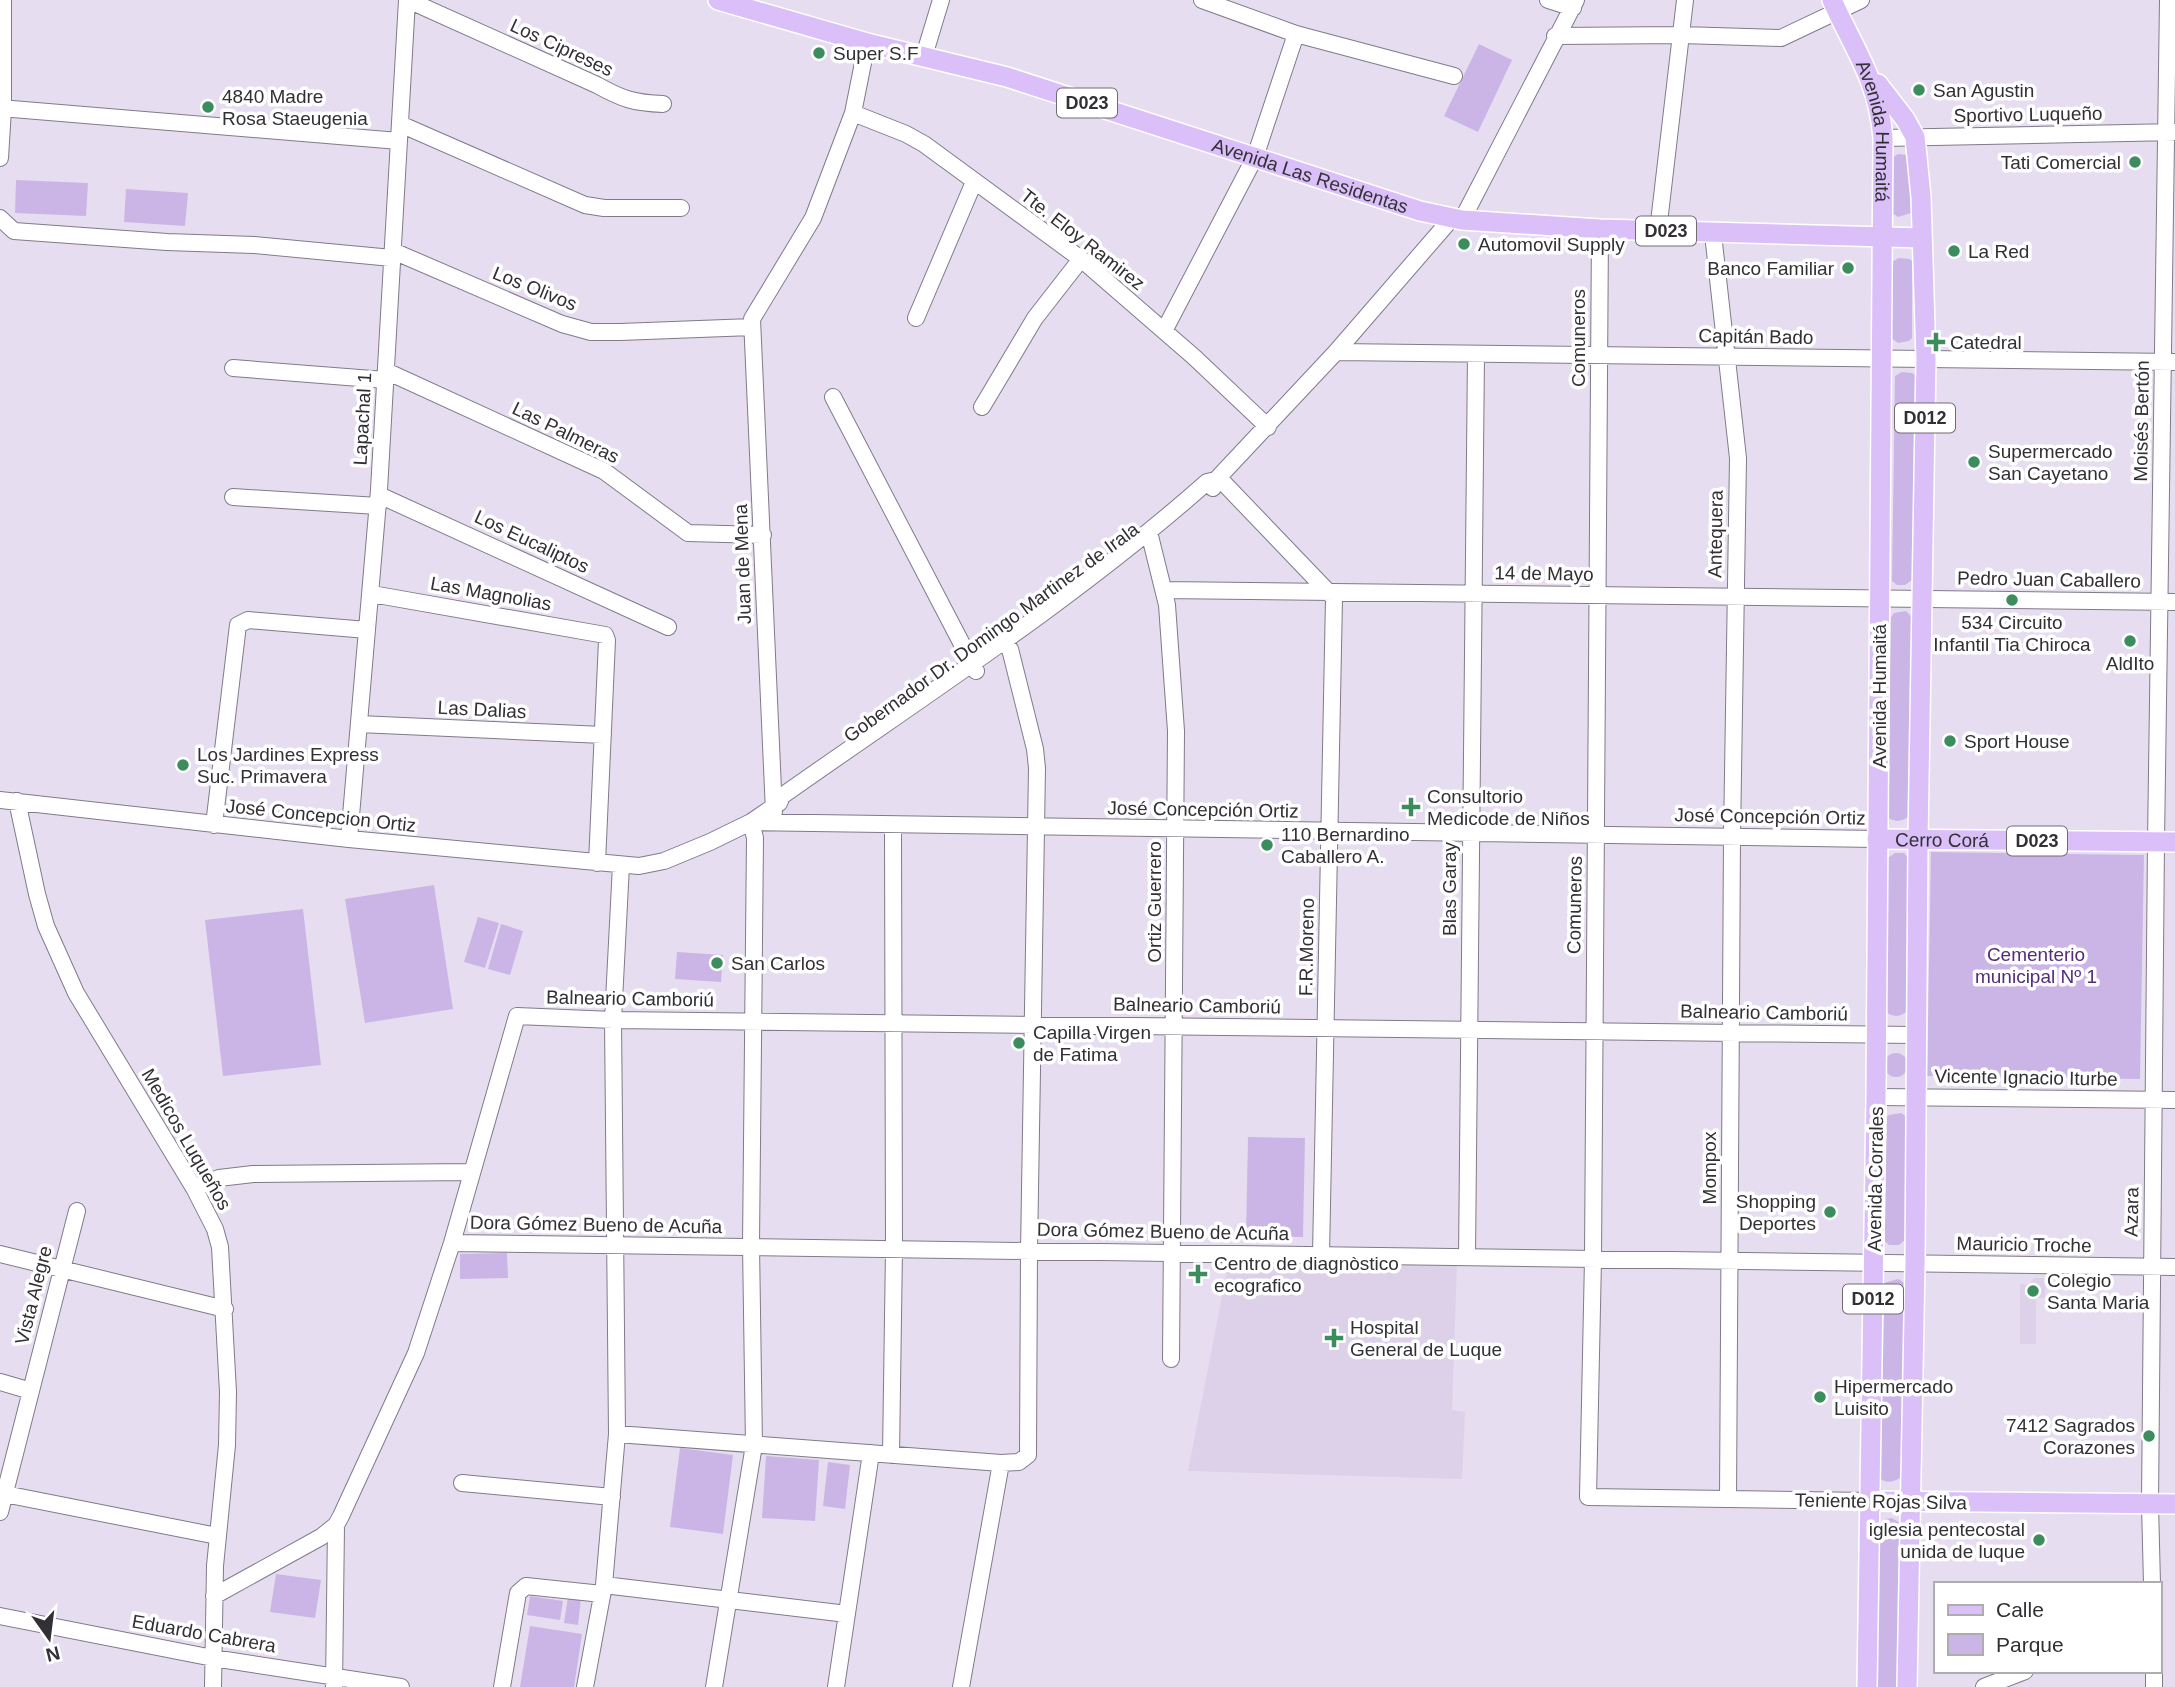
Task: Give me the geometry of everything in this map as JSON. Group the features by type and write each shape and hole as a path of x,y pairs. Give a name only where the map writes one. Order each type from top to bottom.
{"main road":[{"name":"Avenida Las Residentas","path":"718,0 867,43 1007,77 1420,211 1457,219 1713,234 1922,238"},
{"name":"D012","path":"1835,5 1870,75"},
{"name":"Avenida Humaitá","path":"1870,75 1886,93 1915,137 1921,197 1926,359 1917,840"},
{"name":"Avenida Humaitá","path":"1870,75 1880,109 1883,138 1880,238 1878,839"},
{"name":"Cerro Corá","path":"1878,839 2165,842"},
{"name":"Avenida Corrales","path":"1867,1687 1878,839"},
{"name":"Avenida Corrales","path":"1908,1687 1915,1264 1917,840"},
{"name":"Teniente Rojas Silva","path":"1870,1501 2175,1504"}],"street":[{"path":"0,158 4,0"},
{"name":"Los Cipreses","path":"407,0 621,98 631,102 663,104"},
{"name":"Lapachal 1","path":"349,839 372,594 407,0"},
{"path":"924,56 941,0"},
{"path":"1202,0 1296,34 1454,76"},
{"path":"1548,0 1574,4"},
{"path":"1658,231 1685,0"},
{"path":"1555,36 1681,35 1781,38 1835,5 1861,0"},
{"name":"Moisés Bertón","path":"2165,842 2171,132 2168,0"},
{"name":"Gobernador Dr. Domingo Martinez de Irala","path":"974,668 1010,649 1151,537 1207,482 1218,479 1457,219 1574,4"},
{"path":"1164,331 1255,157 1296,34"},
{"path":"752,323 813,218 853,113 867,43"},
{"path":"2,109 399,141"},
{"name":"Tte. Eloy Ramirez","path":"853,113 925,144 1081,259 1268,427"},
{"path":"400,124 585,205 604,208 681,208"},
{"name":"Sportivo Luqueño","path":"1883,138 2171,132"},
{"path":"916,318 974,182"},
{"name":"Los Olivos","path":"0,218 14,231 393,255 562,324 591,331 752,323"},
{"name":"Comuneros","path":"1588,1497 1593,1259 1600,229"},
{"name":"Antequera","path":"1713,234 1738,458 1732,837"},
{"path":"982,407 1035,318 1081,259"},
{"name":"Juan de Mena","path":"752,323 775,805"},
{"name":"Capitán Bado","path":"1336,352 2169,362"},
{"name":"Blas Garay","path":"1467,1256 1476,354"},
{"path":"233,368 386,375"},
{"name":"Las Palmeras","path":"386,375 604,471 688,533 762,535"},
{"path":"833,397 974,668"},
{"path":"1218,479 1331,592"},
{"path":"233,497 378,500"},
{"name":"Los Eucaliptos","path":"378,500 668,626"},
{"name":"Gobernador Dr. Domingo Martinez de Irala","path":"751,822 775,805 787,792 974,668 1151,537"},
{"name":"Ortiz Guerrero","path":"1151,537 1164,590 1177,730 1171,1359"},
{"name":"14 de Mayo","path":"1164,590 1923,599"},
{"name":"F.R.Moreno","path":"1321,1255 1334,598 1331,592"},
{"name":"Las Magnolias","path":"372,594 603,634 607,640 603,736"},
{"name":"Pedro Juan Caballero","path":"1923,599 2167,602"},
{"path":"214,825 238,625 248,620 367,630"},
{"path":"617,1434 1001,1463 1023,1461 1030,1451 1029,1251 1037,768 1035,749 1010,649"},
{"name":"Las Dalias","path":"359,724 603,736"},
{"path":"597,863 603,736"},
{"name":"José Concepcion Ortiz","path":"5,800 214,825 621,865"},
{"name":"Medicos Luqueños","path":"5,800 46,926 60,960 76,993 194,1188 215,1229 220,1247 228,1392 227,1445 217,1536 213,1687"},
{"path":"775,805 779,818 793,825"},
{"path":"714,1687 754,1445 751,1247 755,838 751,822"},
{"name":"José Concepción Ortiz","path":"621,865 639,866 674,857 751,822 793,825 1878,839"},
{"path":"891,1455 894,1249 893,826"},
{"name":"Mompox","path":"1728,1499 1732,837"},
{"name":"Azara","path":"2152,1582 2150,1504 2154,1100 2165,842"},
{"path":"585,1687 603,1590 617,1434 613,1020 621,865"},
{"name":"Balneario Camboriú","path":"471,1172 517,1016 613,1020 1916,1035"},
{"name":"Vicente Ignacio Iturbe","path":"1876,1097 2175,1100"},
{"path":"194,1188 219,1178 253,1174 471,1172 452,1242 416,1353 336,1525 334,1681"},
{"name":"Vista Alegre","path":"0,1512 2,1494 77,1211"},
{"name":"Dora Gómez Bueno de Acuña","path":"452,1242 1874,1264"},
{"path":"0,1254 225,1309"},
{"name":"Mauricio Troche","path":"1874,1264 2175,1267"},
{"path":"0,1382 31,1391"},
{"path":"835,1687 871,1453"},
{"path":"961,1687 1001,1463"},
{"path":"462,1483 611,1497"},
{"path":"2,1494 217,1536"},
{"name":"Teniente Rojas Silva","path":"1588,1497 1870,1501"},
{"path":"214,1596 336,1525"},
{"path":"502,1687 518,1593 526,1586 729,1599 847,1614"},
{"name":"Eduardo Cabrera","path":"0,1616 334,1681 401,1687"},
{"path":"1984,1687 2020,1673"}],"shaded area":[{"name":"Hospital General de Luque","path":"1229,1261 1457,1266 1452,1410 1465,1412 1462,1479 1188,1471"},
{"path":"2034,1278 2046,1278 2045,1298 2036,1298 2036,1344 2020,1344 2020,1284 2029,1285"}],"green space":[{"path":"1479,44 1512,60 1478,132 1444,116"},
{"path":"1898,154 1907,155 1909,158 1911,213 1898,217 1892,213 1892,158"},
{"path":"16,180 88,183 86,216 15,213"},
{"path":"126,189 188,193 185,226 124,222"},
{"path":"1899,258 1912,261 1912,338 1898,343 1891,338 1892,262"},
{"path":"1902,372 1915,375 1912,580 1905,585 1897,585 1892,581 1895,376"},
{"path":"1906,611 1912,617 1909,816 1898,821 1887,816 1891,617 1894,613"},
{"name":"Cementerio municipal Nº 1","path":"1931,852 2144,855 2140,1079 1927,1076"},
{"path":"1895,853 1904,853 1908,857 1907,1011 1896,1016 1886,1011 1888,858"},
{"path":"434,885 453,1009 365,1023 345,899"},
{"path":"303,909 321,1065 223,1076 205,920"},
{"path":"478,917 499,923 485,968 464,962"},
{"path":"501,924 523,931 510,975 488,969"},
{"path":"677,952 723,955 721,982 675,979"},
{"path":"1896,1053 1905,1056 1908,1065 1905,1074 1896,1077 1887,1074 1884,1065 1887,1056"},
{"path":"1901,1113 1907,1117 1905,1240 1899,1245 1889,1245 1884,1240 1885,1118"},
{"path":"1248,1137 1305,1138 1303,1237 1246,1236"},
{"path":"507,1253 508,1278 460,1279 460,1254"},
{"path":"1898,1279 1905,1283 1901,1477 1887,1482 1880,1478 1884,1283"},
{"path":"680,1448 733,1455 723,1534 670,1527"},
{"path":"766,1456 819,1460 815,1521 762,1518"},
{"path":"828,1462 850,1465 845,1509 823,1506"},
{"path":"1892,1518 1900,1523 1897,1687 1877,1687 1879,1524 1884,1519"},
{"path":"276,1574 321,1580 315,1618 270,1612"},
{"path":"530,1596 563,1601 560,1620 527,1615"},
{"path":"568,1597 581,1598 578,1625 564,1623"},
{"path":"530,1626 582,1634 574,1687 520,1687"}],"place":[{"name":"Super S.F","path":"819,53"},
{"name":"San Agustin","path":"1919,90"},
{"name":"4840 Madre Rosa Staeugenia","path":"208,107"},
{"name":"Tati Comercial","path":"2135,162"},
{"name":"Automovil Supply","path":"1464,244"},
{"name":"La Red","path":"1954,251"},
{"name":"Banco Familiar","path":"1848,268"},
{"name":"Catedral","path":"1936,342"},
{"name":"Supermercado San Cayetano","path":"1974,462"},
{"name":"534 Circuito Infantil Tia Chiroca","path":"2012,600"},
{"name":"AldIto","path":"2130,641"},
{"name":"Sport House","path":"1950,741"},
{"name":"Los Jardines Express Suc. Primavera","path":"183,765"},
{"name":"Consultorio Medicode de Niños","path":"1411,807"},
{"name":"110 Bernardino Caballero A.","path":"1267,845"},
{"name":"San Carlos","path":"717,963"},
{"name":"Capilla Virgen de Fatima","path":"1019,1043"},
{"name":"Shopping Deportes","path":"1830,1212"},
{"name":"Centro de diagnòstico ecografico","path":"1198,1274"},
{"name":"Colegio Santa Maria","path":"2033,1291"},
{"name":"Hospital General de Luque","path":"1334,1338"},
{"name":"Hipermercado Luisito","path":"1820,1397"},
{"name":"7412 Sagrados Corazones","path":"2149,1436"},
{"name":"iglesia pentecostal unida de luque","path":"2039,1540"}]}
